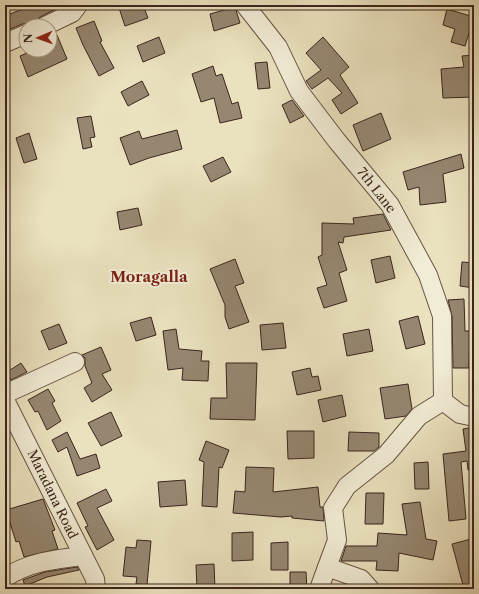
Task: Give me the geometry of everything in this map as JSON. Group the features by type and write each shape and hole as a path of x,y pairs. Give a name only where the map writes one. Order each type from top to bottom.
{"street":[{"path":"58,20 72,13 78,5"},
{"name":"7th Lane","path":"245,5 278,47 299,91 337,141 390,205 428,275 442,316 443,401"},
{"path":"5,43 18,37"},
{"path":"5,394 74,362"},
{"name":"Maradana Road","path":"5,400 84,556 95,579 96,589"},
{"path":"319,589 337,540 333,508 347,486 386,455 419,416 443,401 460,414 474,417"},
{"path":"5,578 14,572 50,560 84,556"},
{"path":"327,567 361,579 370,589"}],"building":[{"path":"33,5 64,5 39,18 18,18 18,26 8,30 5,16"},
{"path":"118,5 143,5 148,18 125,26"},
{"path":"235,7 240,23 214,31 210,14"},
{"path":"447,9 474,17 465,46 451,42 455,29 443,25"},
{"path":"94,21 102,41 100,42 114,68 99,76 76,28"},
{"path":"58,37 67,59 28,77 21,58 58,58"},
{"path":"159,37 165,53 143,62 137,46"},
{"path":"323,37 349,67 340,75 358,103 341,114 332,100 342,93 328,78 312,89 306,81 321,70 306,53"},
{"path":"474,55 474,97 443,98 441,69 464,67 462,56"},
{"path":"267,62 270,88 258,89 255,63"},
{"path":"213,66 216,76 222,74 232,104 238,102 242,118 220,123 214,98 201,102 192,74"},
{"path":"142,81 149,95 128,106 121,92"},
{"path":"292,100 304,116 290,123 282,105"},
{"path":"381,113 391,139 363,151 353,125"},
{"path":"91,116 95,137 90,138 92,147 83,149 77,118"},
{"path":"177,130 182,149 130,165 120,138 139,131 142,139"},
{"path":"29,133 37,159 24,163 16,138"},
{"path":"461,154 464,168 443,174 446,202 420,205 419,187 408,190 403,172"},
{"path":"223,157 231,172 211,182 203,166"},
{"path":"138,208 142,225 120,230 117,212"},
{"path":"383,214 391,230 344,237 343,243 338,242 347,270 339,273 347,301 324,308 317,288 327,285 318,257 322,255 322,223 354,224 353,218"},
{"path":"390,256 395,278 376,283 371,260"},
{"path":"235,259 244,283 235,286 249,322 229,329 225,317 225,305 210,269"},
{"path":"462,262 474,263 474,288 460,286"},
{"path":"464,299 465,331 470,331 469,368 453,368 452,316 448,300"},
{"path":"418,316 425,344 406,349 399,321"},
{"path":"151,317 156,335 136,341 130,323"},
{"path":"283,323 286,348 262,350 260,325"},
{"path":"59,324 67,343 49,350 41,331"},
{"path":"176,329 179,349 202,351 201,361 209,361 208,381 182,380 183,368 168,370 163,331"},
{"path":"369,329 373,351 347,356 343,334"},
{"path":"101,347 111,370 102,374 112,390 92,402 84,388 92,383 85,366 85,358 82,355"},
{"path":"21,363 27,372 11,380 7,372"},
{"path":"226,363 257,363 255,420 210,419 211,398 227,398"},
{"path":"310,368 312,377 318,376 321,390 297,395 292,372"},
{"path":"408,384 412,409 406,416 385,419 380,388"},
{"path":"48,389 55,401 52,403 61,421 47,430 38,411 35,412 28,400"},
{"path":"342,395 346,416 323,422 318,400"},
{"path":"111,412 122,436 101,446 88,423"},
{"path":"474,427 474,470 468,470 467,461 461,462 466,519 449,521 443,454 466,451 463,429"},
{"path":"287,431 314,431 314,458 288,459"},
{"path":"67,432 80,459 96,454 100,468 77,476 67,447 58,452 52,440"},
{"path":"349,432 379,433 379,447 374,451 348,451"},
{"path":"206,441 229,450 222,468 219,467 217,507 202,506 204,462 199,460"},
{"path":"428,462 429,489 415,489 414,463"},
{"path":"246,467 274,468 273,492 318,487 320,507 323,507 324,521 292,518 292,516 281,517 233,513 235,491 245,492"},
{"path":"185,480 187,505 160,507 158,482"},
{"path":"106,489 112,501 97,508 114,540 97,550 85,527 88,526 77,503"},
{"path":"366,493 384,493 383,524 365,524"},
{"path":"43,499 55,530 52,531 58,549 24,557 19,541 16,542 6,510"},
{"path":"420,502 426,539 437,541 433,560 399,553 398,571 376,570 377,561 341,561 346,546 377,546 378,533 407,535 402,504"},
{"path":"253,532 253,560 232,561 232,533"},
{"path":"471,539 474,551 474,589 464,589 452,544"},
{"path":"137,540 151,541 147,585 136,584 137,577 123,576 126,547 136,548"},
{"path":"288,542 288,570 271,570 271,543"},
{"path":"214,564 215,589 197,589 196,565"},
{"path":"77,567 79,570 47,577 25,586 23,580 45,572"},
{"path":"290,572 306,572 307,589 290,589"}],"district":[{"name":"Moragalla","path":"149,277"}]}
